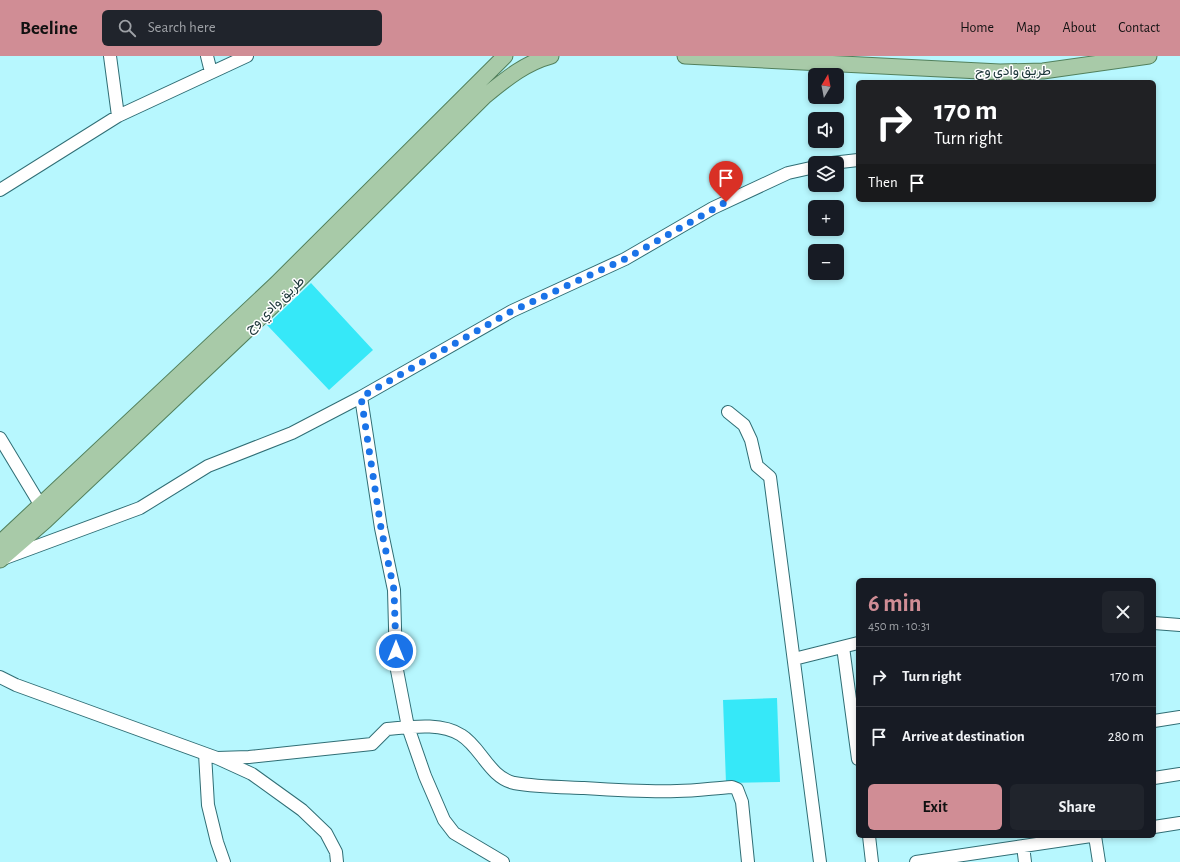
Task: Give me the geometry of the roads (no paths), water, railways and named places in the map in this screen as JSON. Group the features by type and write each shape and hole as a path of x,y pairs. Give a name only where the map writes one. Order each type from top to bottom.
{"main road":[{"name":"طريق وادي وج","path":"0,543 275,285 505,56"},
{"name":"طريق وادي وج","path":"0,560 45,521 284,295 485,96 506,78 524,67 551,56"},
{"name":"طريق وادي وج","path":"684,56 1000,72 1042,71 1149,56"}],"street":[{"path":"110,56 118,116"},
{"path":"207,56 211,72"},
{"path":"0,190 118,116 247,56"},
{"path":"844,162 856,160"},
{"path":"0,560 140,508 208,466 292,433 361,397 512,311 625,259 713,208 788,173 808,169"},
{"path":"361,397 381,528 394,590 396,665 408,727 425,776 444,820 454,833 502,862"},
{"path":"728,412 744,425 751,440 758,466 770,477 820,862"},
{"path":"0,438 41,506"},
{"path":"1156,623 1180,625"},
{"path":"794,658 856,644"},
{"path":"843,647 856,744"},
{"path":"0,677 16,685 217,758 252,774 302,810 332,842 338,862"},
{"path":"1156,721 1180,717"},
{"path":"217,758 249,757 372,744 387,728 445,728 460,734 468,740 497,773 506,780 514,783 557,787 651,791 677,791 732,787 737,789 742,802 748,862"},
{"path":"205,754 208,805 217,842 224,862"},
{"path":"1156,778 1180,774"},
{"path":"1156,826 1180,823"},
{"path":"869,838 872,862"},
{"path":"916,862 949,860 1023,846 1077,838"},
{"path":"1095,838 1099,862"},
{"path":"1023,846 1026,862"}]}
